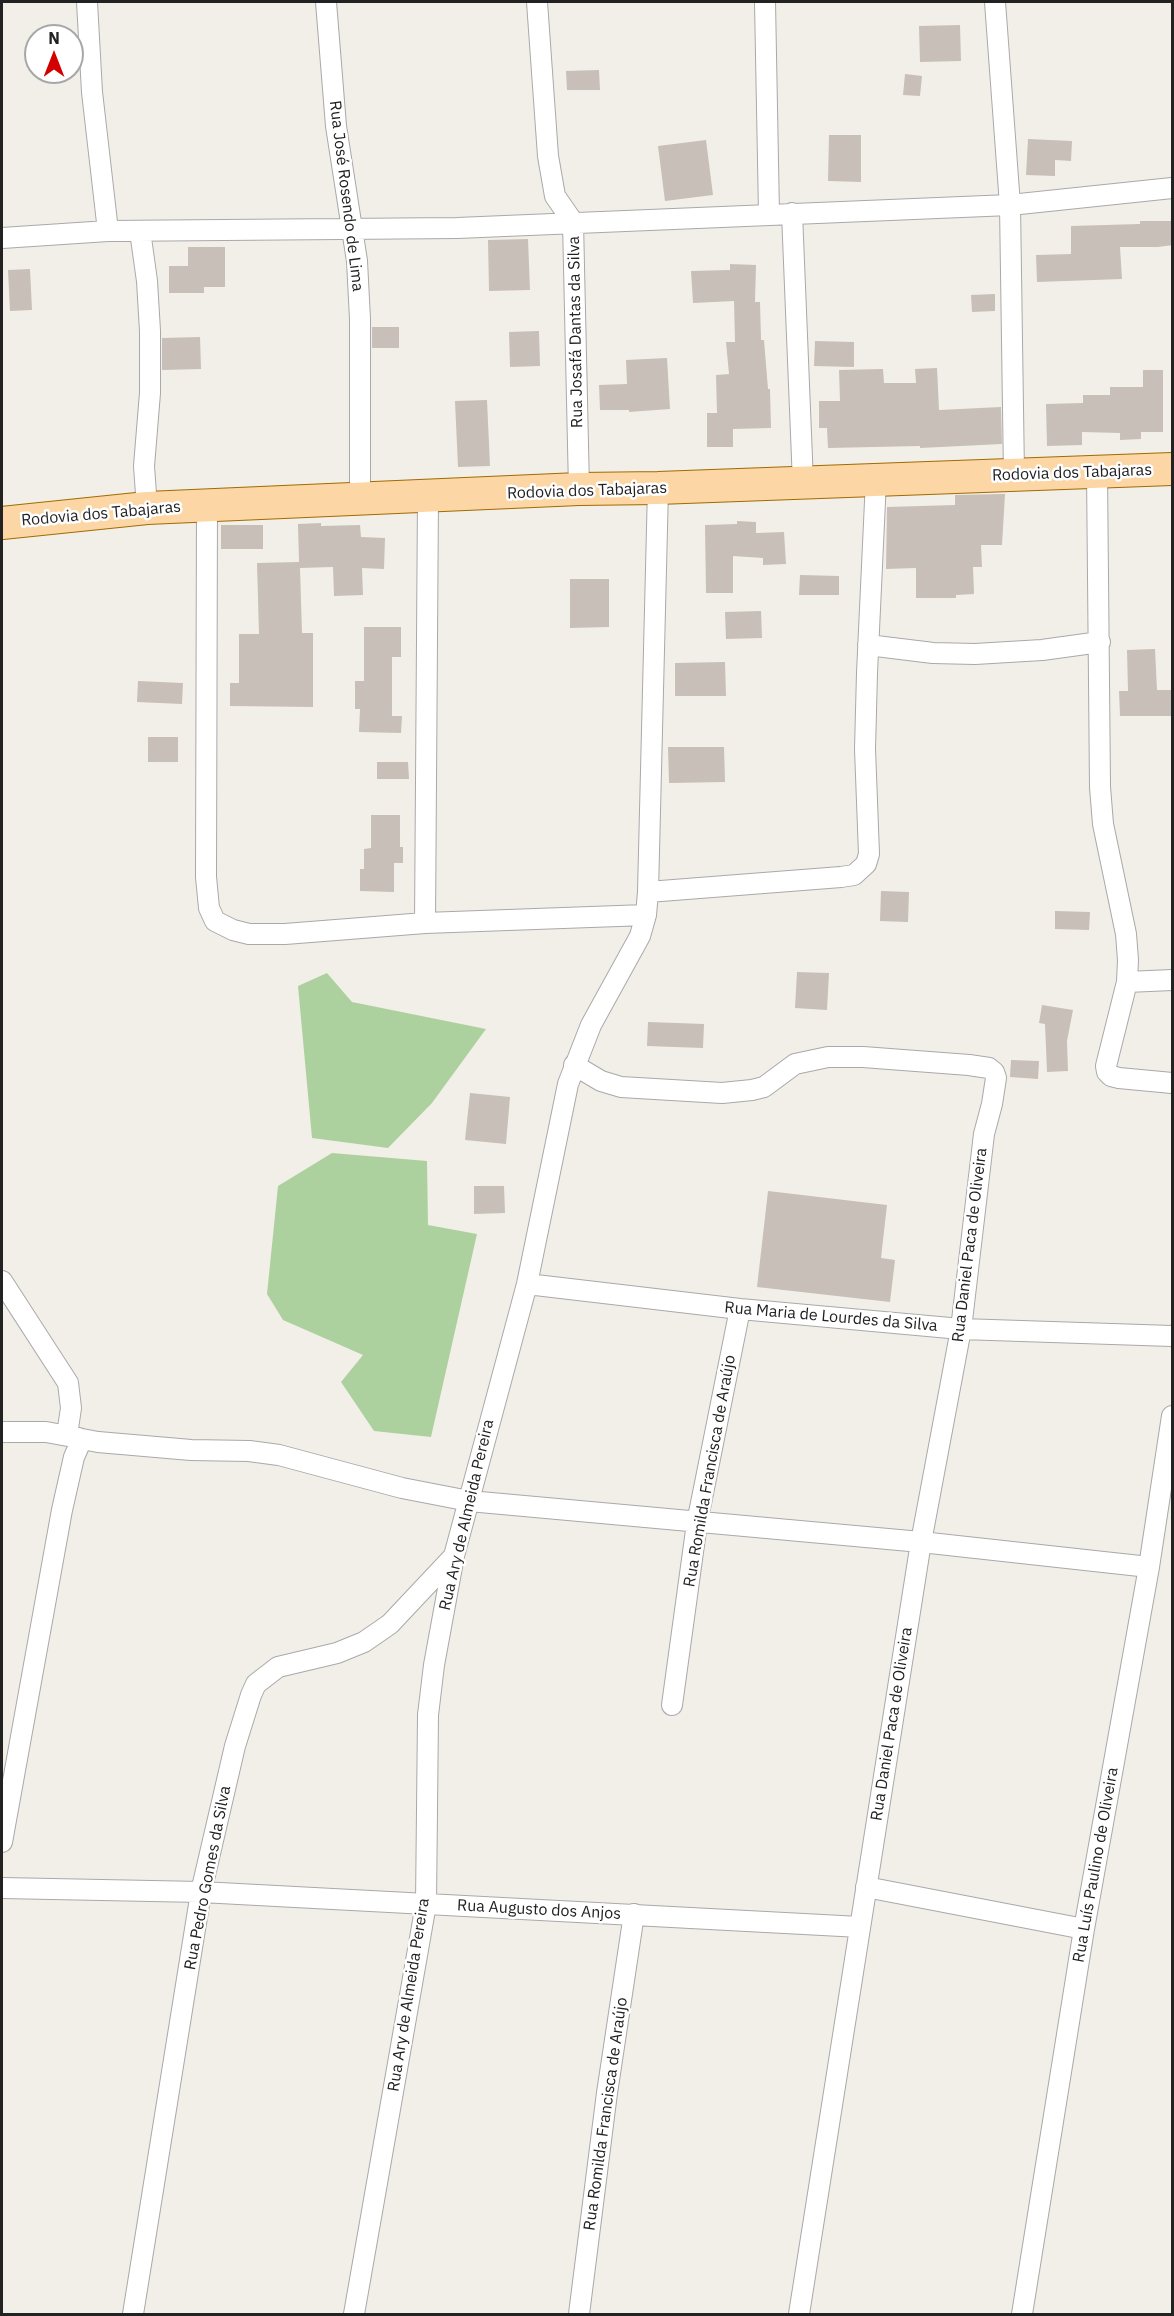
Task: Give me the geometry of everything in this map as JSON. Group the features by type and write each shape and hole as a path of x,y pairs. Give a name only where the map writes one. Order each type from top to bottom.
{"main road":[{"name":"Rodovia dos Tabajaras","path":"2,523 147,508 579,489 1173,469"}],"street":[{"path":"87,2 92,92 108,231"},
{"name":"Rua José Rosendo de Lima","path":"326,2 336,126 353,228 360,319 360,499"},
{"name":"Rua Josafá Dantas da Silva","path":"537,2 548,156 555,196 573,222 579,489"},
{"path":"765,2 769,214"},
{"path":"996,2 1010,205 1014,475"},
{"path":"2,238 108,231 457,228 1010,205 1173,188"},
{"path":"792,213 803,483"},
{"path":"140,231 147,281 150,331 150,393 144,466 147,508"},
{"path":"1097,472 1100,787 1103,824 1126,934 1127,982 1106,1066 1111,1076 1173,1083"},
{"path":"648,891 841,877 854,875 866,864 869,854 865,748 876,480"},
{"name":"Rua Ary de Almeida Pereira","path":"354,2314 426,1904 426,1745 429,1703 454,1556 492,1407 528,1284 563,1100 574,1065 591,1025 640,936 646,915 658,488"},
{"path":"425,923 428,497"},
{"path":"207,506 207,877 211,915 224,926 249,934 285,934 425,923 646,915"},
{"path":"868,645 933,653 975,654 1042,650 1100,642"},
{"path":"1127,982 1173,980"},
{"name":"Rua Daniel Paca de Oliveira","path":"574,1065 612,1085 722,1093 764,1087 795,1064 828,1057 863,1057 982,1067 994,1072 996,1078 984,1134 961,1329 921,1542 799,2314"},
{"path":"2,1281 68,1383 74,1437 72,1465 2,1842"},
{"name":"Rua Maria de Lourdes da Silva","path":"528,1284 740,1309 961,1329 1173,1336"},
{"name":"Rua Romilda Francisca de Araújo","path":"672,1704 697,1523 740,1309"},
{"name":"Rua Luís Paulino de Oliveira","path":"1022,2314 1084,1929 1149,1567 1173,1416"},
{"path":"2,1432 46,1432 98,1442 191,1450 249,1451 279,1455 402,1488 469,1501 921,1542 1149,1567"},
{"name":"Rua Pedro Gomes da Silva","path":"133,2314 201,1892 235,1746 256,1684 278,1667 337,1653 364,1642 390,1624 454,1556"},
{"path":"866,1887 1084,1929"},
{"name":"Rua Augusto dos Anjos","path":"2,1888 201,1892 860,1927"},
{"name":"Rua Romilda Francisca de Araújo","path":"579,2314 607,2093 634,1914"}],"green space":[{"path":"327,973 352,1002 486,1029 432,1103 388,1148 312,1138 298,986"},
{"path":"332,1153 427,1161 428,1225 477,1234 431,1437 374,1431 341,1382 363,1355 283,1320 267,1294 278,1186"}],"building":[{"path":"960,25 961,61 920,62 919,26"},
{"path":"599,70 600,90 567,90 566,71"},
{"path":"905,74 922,76 920,96 903,95"},
{"path":"829,135 861,135 861,182 828,181"},
{"path":"1028,139 1072,141 1071,161 1055,160 1055,176 1026,175"},
{"path":"706,140 713,195 665,201 658,146"},
{"path":"1140,221 1173,221 1173,245 1120,247 1122,279 1037,282 1036,255 1071,254 1071,226 1140,224"},
{"path":"528,239 530,290 489,291 488,240"},
{"path":"188,247 225,247 225,287 204,287 204,293 169,293 169,266 188,266"},
{"path":"730,264 756,265 755,302 760,302 761,340 764,340 768,389 770,389 771,428 733,429 733,447 707,447 707,413 717,413 716,375 729,374 726,342 735,342 734,301 693,303 691,271 730,270"},
{"path":"30,269 32,310 10,311 8,270"},
{"path":"995,294 995,311 972,312 971,295"},
{"path":"372,327 399,327 399,348 372,348"},
{"path":"539,331 540,366 510,367 509,332"},
{"path":"200,337 201,369 162,370 162,338"},
{"path":"815,341 854,342 854,367 814,366"},
{"path":"667,358 670,409 629,412 629,410 600,410 599,385 627,384 626,360"},
{"path":"937,368 939,410 1001,407 1002,444 920,448 920,446 828,448 827,428 819,428 819,401 840,401 839,370 883,369 884,383 916,383 915,369"},
{"path":"1143,370 1163,370 1163,432 1141,432 1141,439 1120,440 1120,433 1082,432 1082,445 1047,446 1046,404 1083,403 1083,395 1110,395 1110,387 1143,387"},
{"path":"487,400 490,466 458,467 455,401"},
{"path":"1005,494 1002,545 981,545 982,567 973,567 974,594 956,595 956,598 916,598 916,568 886,569 887,507 955,505 955,495"},
{"path":"737,521 756,522 756,533 784,532 786,564 763,565 763,558 733,556 733,593 706,593 705,525 737,524"},
{"path":"321,523 321,526 360,525 361,537 385,538 384,569 362,568 363,595 334,596 333,567 300,568 302,633 313,633 313,707 230,706 230,683 239,683 239,634 259,634 257,563 299,562 298,524"},
{"path":"221,525 263,525 263,549 221,549"},
{"path":"800,575 839,576 839,595 799,595"},
{"path":"570,579 609,579 609,627 570,628"},
{"path":"761,611 762,638 726,639 725,612"},
{"path":"364,627 401,627 401,657 392,657 392,716 402,716 401,733 359,732 360,709 355,709 355,681 364,681"},
{"path":"1155,649 1157,690 1171,690 1171,716 1120,716 1119,691 1128,691 1127,650"},
{"path":"725,662 726,696 675,696 675,663"},
{"path":"138,681 183,683 182,704 137,702"},
{"path":"148,737 178,737 178,762 148,762"},
{"path":"668,747 724,747 725,782 669,783"},
{"path":"377,762 408,762 409,779 377,779"},
{"path":"371,815 400,815 400,847 403,847 403,863 394,863 394,892 360,891 360,869 364,869 364,849 371,848"},
{"path":"881,891 909,892 908,922 880,921"},
{"path":"1055,911 1090,912 1089,930 1055,929"},
{"path":"797,972 829,973 827,1010 795,1008"},
{"path":"1042,1005 1073,1010 1067,1041 1068,1071 1047,1072 1045,1024 1039,1023"},
{"path":"648,1022 704,1024 703,1048 647,1046"},
{"path":"1011,1060 1039,1061 1038,1079 1010,1077"},
{"path":"470,1093 510,1097 506,1144 465,1140"},
{"path":"474,1186 504,1186 505,1213 474,1214"},
{"path":"768,1191 887,1205 881,1258 895,1260 890,1302 757,1287"}]}
